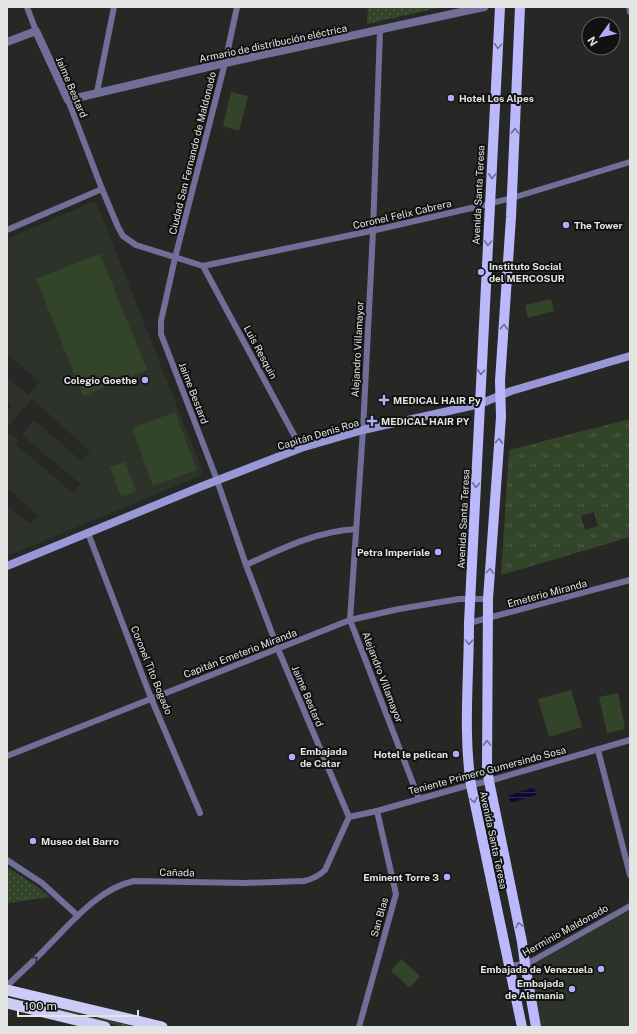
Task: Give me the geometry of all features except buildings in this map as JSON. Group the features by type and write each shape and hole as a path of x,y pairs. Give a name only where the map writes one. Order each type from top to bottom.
{"highway":[{"path":"7,990 162,1027"},
{"path":"7,1003 105,1027"}],"main road":[{"name":"Avenida Santa Teresa","path":"500,7 470,599 467,715 471,785 522,1027"},
{"name":"Avenida Santa Teresa","path":"520,7 512,198 500,381 501,417 488,599 487,744 489,781 522,942 536,1027"},
{"name":"Capitán Denis Roa","path":"7,566 217,480 301,448 363,430 480,404 501,394 630,356"}],"street":[{"name":"Jaime Bestard","path":"27,7 36,31 68,100 102,189 120,231 127,240 136,245 175,258 161,321 160,334 217,480 246,565 278,649 350,817"},
{"path":"97,92 114,7"},
{"name":"Ciudad San Fernando de Maldonado","path":"175,258 225,63 237,7"},
{"name":"Armario de distribución eléctrica","path":"68,100 225,63 484,7"},
{"path":"629,7 630,12"},
{"name":"Alejandro Villamayor","path":"380,30 373,231 363,430 350,620 419,799"},
{"path":"7,42 36,31"},
{"name":"Coronel Felix Cabrera","path":"175,258 203,266 373,231 490,204 630,162"},
{"path":"7,230 102,189"},
{"name":"Luis Resquin","path":"203,266 301,448"},
{"path":"246,565 316,536 340,530 356,529"},
{"name":"Coronel Tito Bogado","path":"88,533 152,698 200,813"},
{"name":"Emeterio Miranda","path":"469,623 630,580"},
{"name":"Capitán Emeterio Miranda","path":"7,756 350,620 405,608 459,599 488,599"},
{"name":"Teniente Primero Gumersindo Sosa","path":"350,817 489,781 630,740"},
{"path":"598,750 630,875"},
{"name":"San Blas","path":"359,1027 396,894 377,811"},
{"name":"Cañada","path":"7,986 78,916 109,890 123,883 134,881 244,883 304,881 312,879 325,870 350,817"},
{"path":"7,860 42,883 78,916"},
{"name":"Herminio Maldonado","path":"508,966 525,964 630,906"}],"shaded area":[{"name":"Colegio Goethe","path":"94,201 96,202 203,472 202,475 7,556 7,505 30,524 38,515 7,488 7,431 18,440 15,444 73,493 80,484 22,435 34,420 81,461 90,451 32,399 7,427 7,412 12,406 7,402 7,377 29,395 40,382 7,354 7,239"},
{"path":"534,787 537,795 511,803 508,796"},
{"path":"630,908 630,1027 541,1027 528,964"}],"green space":[{"path":"368,7 442,7 367,24"},
{"path":"231,92 248,96 239,131 223,126"},
{"path":"100,254 147,370 83,396 36,279"},
{"path":"551,299 554,311 528,318 525,305"},
{"path":"175,412 197,470 153,486 132,428"},
{"path":"630,419 630,537 501,575 509,450","holes":["594,512 598,526 585,530 581,516"]},
{"path":"125,462 136,491 121,497 110,467"},
{"path":"571,690 582,727 549,737 538,699"},
{"path":"618,693 625,729 607,733 599,697"},
{"path":"7,867 38,887 50,897 7,903"},
{"path":"401,959 420,976 410,988 391,971"},
{"path":"7,997 136,1027 124,1027 7,999"}],"place":[{"name":"Hotel Los Alpes","path":"451,98"},
{"name":"The Tower","path":"566,225"},
{"name":"Instituto Social del MERCOSUR","path":"481,272"},
{"name":"Colegio Goethe","path":"145,380"},
{"name":"MEDICAL HAIR Py","path":"384,400"},
{"name":"MEDICAL HAIR PY","path":"372,421"},
{"name":"Petra Imperiale","path":"438,552"},
{"name":"Hotel le pelican","path":"456,754"},
{"name":"Embajada de Catar","path":"292,757"},
{"name":"Museo del Barro","path":"33,841"},
{"name":"Eminent Torre 3","path":"447,877"},
{"name":"Embajada de Venezuela","path":"601,969"},
{"name":"Embajada de Alemania","path":"572,989"}]}
